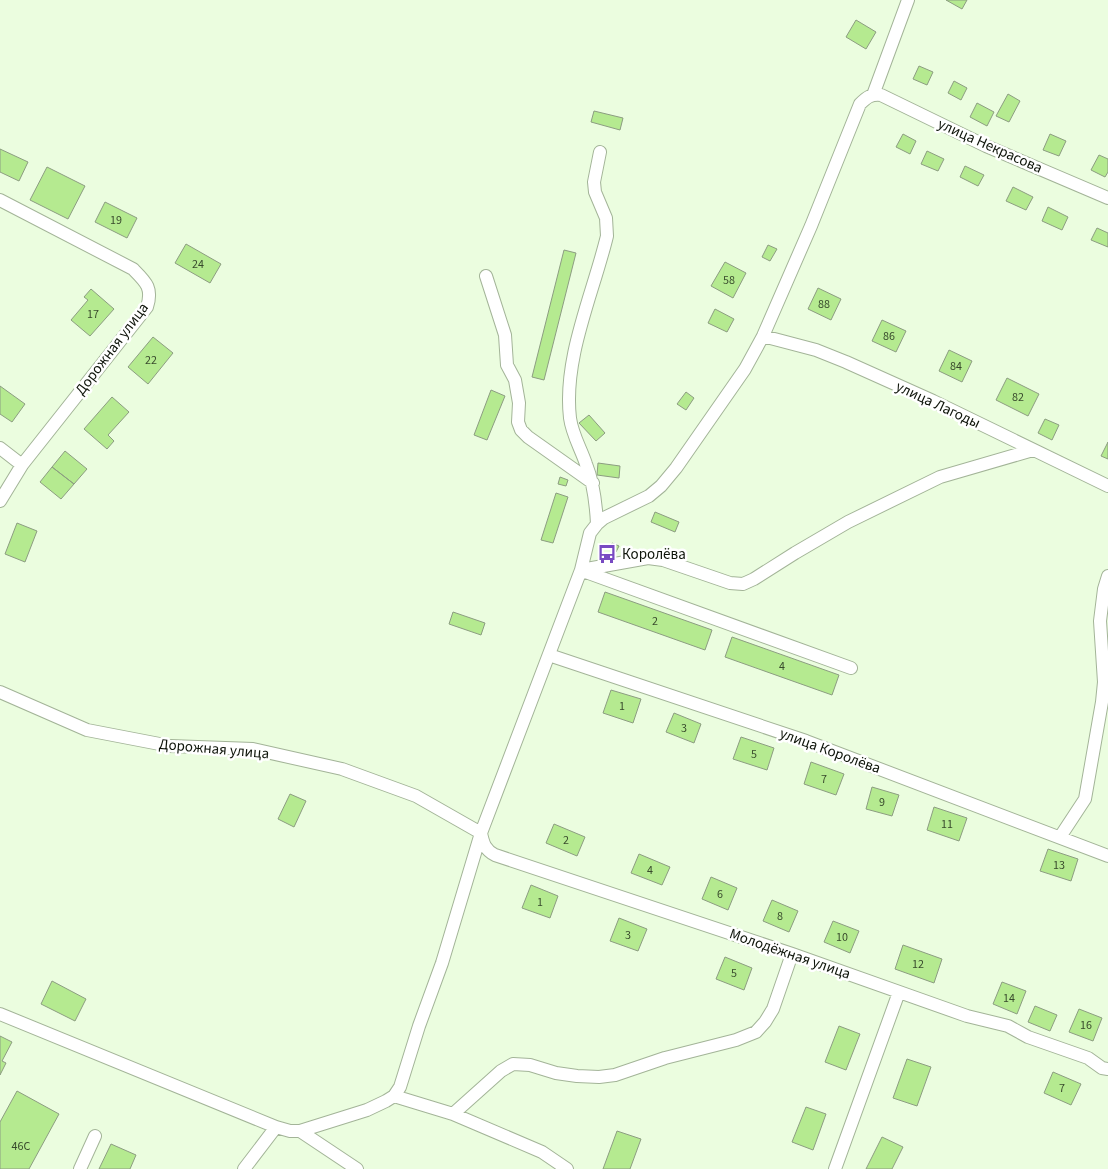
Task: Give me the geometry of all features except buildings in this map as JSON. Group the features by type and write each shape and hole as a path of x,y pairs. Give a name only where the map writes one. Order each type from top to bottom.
{"street":[{"path":"0,1014 276,1127 290,1131 300,1131 367,1110 394,1096 404,1079 419,1026 442,963 481,833 581,570 590,533 604,518 649,496 661,486 676,468 745,369 763,336 811,226 856,111 866,97 873,94 908,0"},
{"name":"улица Некрасова","path":"873,94 892,99 986,146 1108,198"},
{"path":"597,524 593,483 570,419 569,392 575,347 607,236 606,218 595,192 594,182 600,152"},
{"name":"Дорожная улица","path":"0,200 133,269 144,279 150,298 147,307 22,465 0,501"},
{"path":"486,276 505,335 507,365 514,380 519,403 518,422 521,430 593,483"},
{"name":"улица Лагоды","path":"763,336 816,350 846,362 933,401 1108,486"},
{"path":"0,448 22,465"},
{"path":"581,570 648,558 663,560 730,584 743,584 848,522 940,477 1033,450"},
{"path":"581,570 851,668"},
{"path":"1060,837 1085,799 1102,702 1104,682 1100,621 1104,589 1108,576"},
{"name":"улица Королёва","path":"549,656 806,741 1108,856"},
{"name":"Дорожная улица","path":"0,692 87,730 170,746 253,749 342,770 416,796 481,833"},
{"name":"Молодёжная улица","path":"481,833 484,846 495,855 792,954 968,1016 1008,1026 1028,1036 1088,1058 1102,1068 1108,1069"},
{"path":"453,1114 501,1071 513,1064 530,1065 556,1073 577,1076 599,1077 615,1075 665,1058 736,1040 756,1032 773,1010 792,954"},
{"path":"836,1169 899,992"},
{"path":"394,1096 453,1114 542,1152 567,1169"},
{"path":"244,1169 276,1127"},
{"path":"300,1131 357,1169"},
{"path":"80,1169 95,1136"}],"place":[{"name":"Королёва","path":"607,554"}]}
